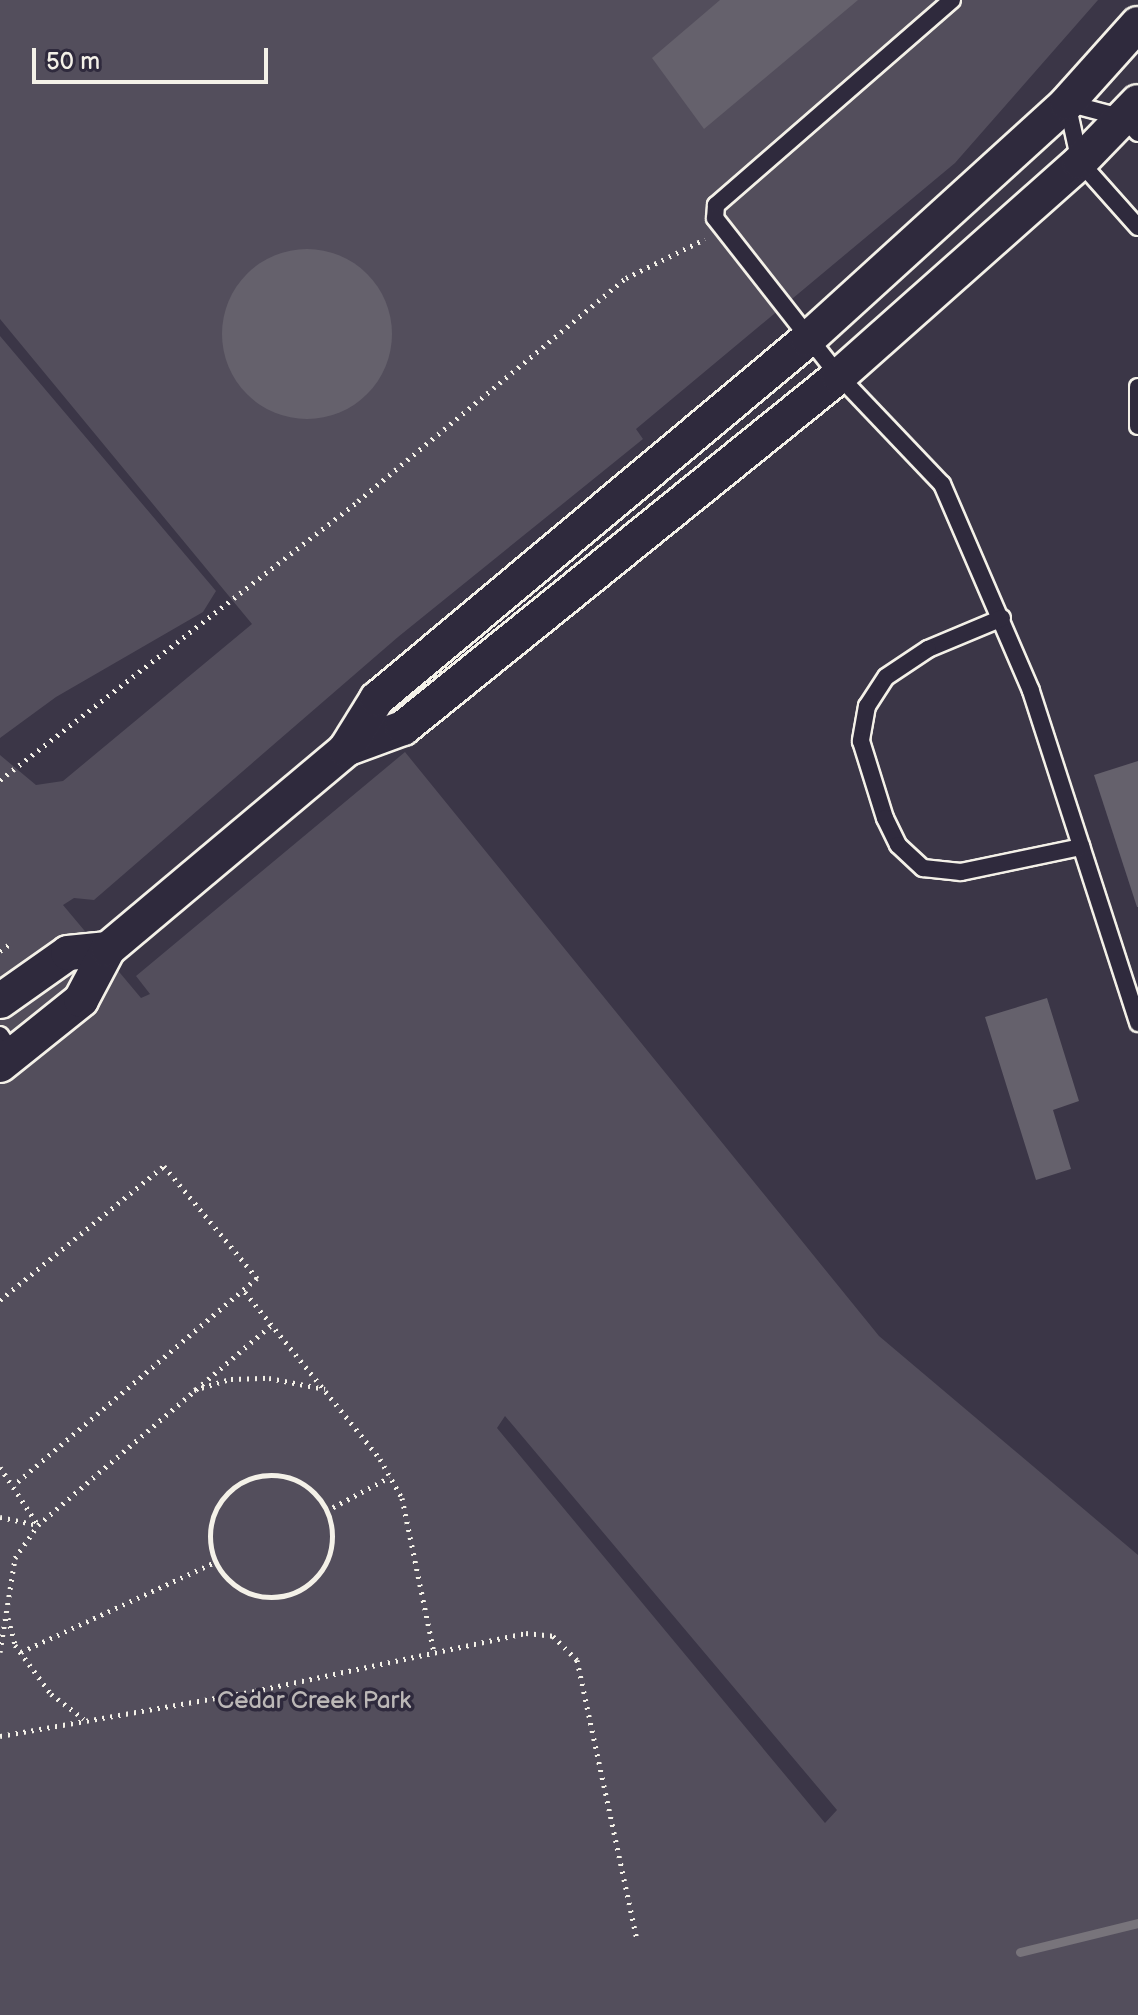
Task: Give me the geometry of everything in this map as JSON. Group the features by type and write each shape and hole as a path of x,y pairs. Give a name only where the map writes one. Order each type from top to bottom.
{"street":[{"path":"4,1051 81,1000 108,949 346,749 377,699 808,339 1067,103 1138,24"},
{"path":"346,749 403,728 839,376 1133,118"},
{"path":"0,1001 68,953 108,949"}],"lane":[{"path":"952,0 716,205 721,231 808,339 942,484 1002,618 1138,1023"},
{"path":"1133,118 1067,103 1080,162 1138,227"},
{"path":"1138,387 1138,426"},
{"path":"1002,618 928,649 886,677 867,706 861,741 885,818 898,845 923,868 961,872 1081,847"}],"path":[{"path":"0,780 358,501 626,278 721,231"},
{"path":"0,951 10,944"},
{"path":"0,1300 164,1166 257,1278 245,1292 15,1484"},
{"path":"245,1292 325,1389 402,1498 434,1653"},
{"path":"0,1652 15,1558 38,1525 189,1391 271,1325"},
{"path":"189,1391 231,1379 256,1378 325,1389"},
{"path":"0,1467 2,1476 15,1484 38,1525"},
{"path":"283,1475 316,1494 326,1511 330,1552 321,1572 286,1596 244,1592 215,1562 210,1524 229,1490 245,1480 283,1475"},
{"path":"326,1511 390,1477"},
{"path":"0,1517 38,1525"},
{"path":"21,1652 215,1562"},
{"path":"7,1613 21,1652 51,1694 84,1720"},
{"path":"0,1736 526,1633 553,1636 577,1660 637,1940"}],"green space":[{"name":"Cedar Creek Park","path":"0,0 1098,0 955,163 636,429 643,439 398,637 94,900 74,898 63,905 141,998 150,994 136,976 405,752 879,1336 1138,1555 1138,2015 0,2015 0,755 36,785 63,781 252,624 0,319","holes":["505,1416 837,1810 825,1823 497,1428"]},
{"path":"0,336 216,591 203,612 56,697 0,738"}],"building":[{"path":"720,0 858,0 704,129 652,58"},
{"path":"307,249 339,256 367,274 385,302 392,334 385,366 367,394 339,412 307,419 275,412 247,394 229,366 222,334 229,302 247,274 275,256"},
{"path":"1138,761 1138,907 1137,907 1094,775"},
{"path":"1047,998 1079,1101 1053,1110 1071,1169 1036,1180 985,1017"}],"waterway":[{"path":"1020,1952 1138,1923"}]}
